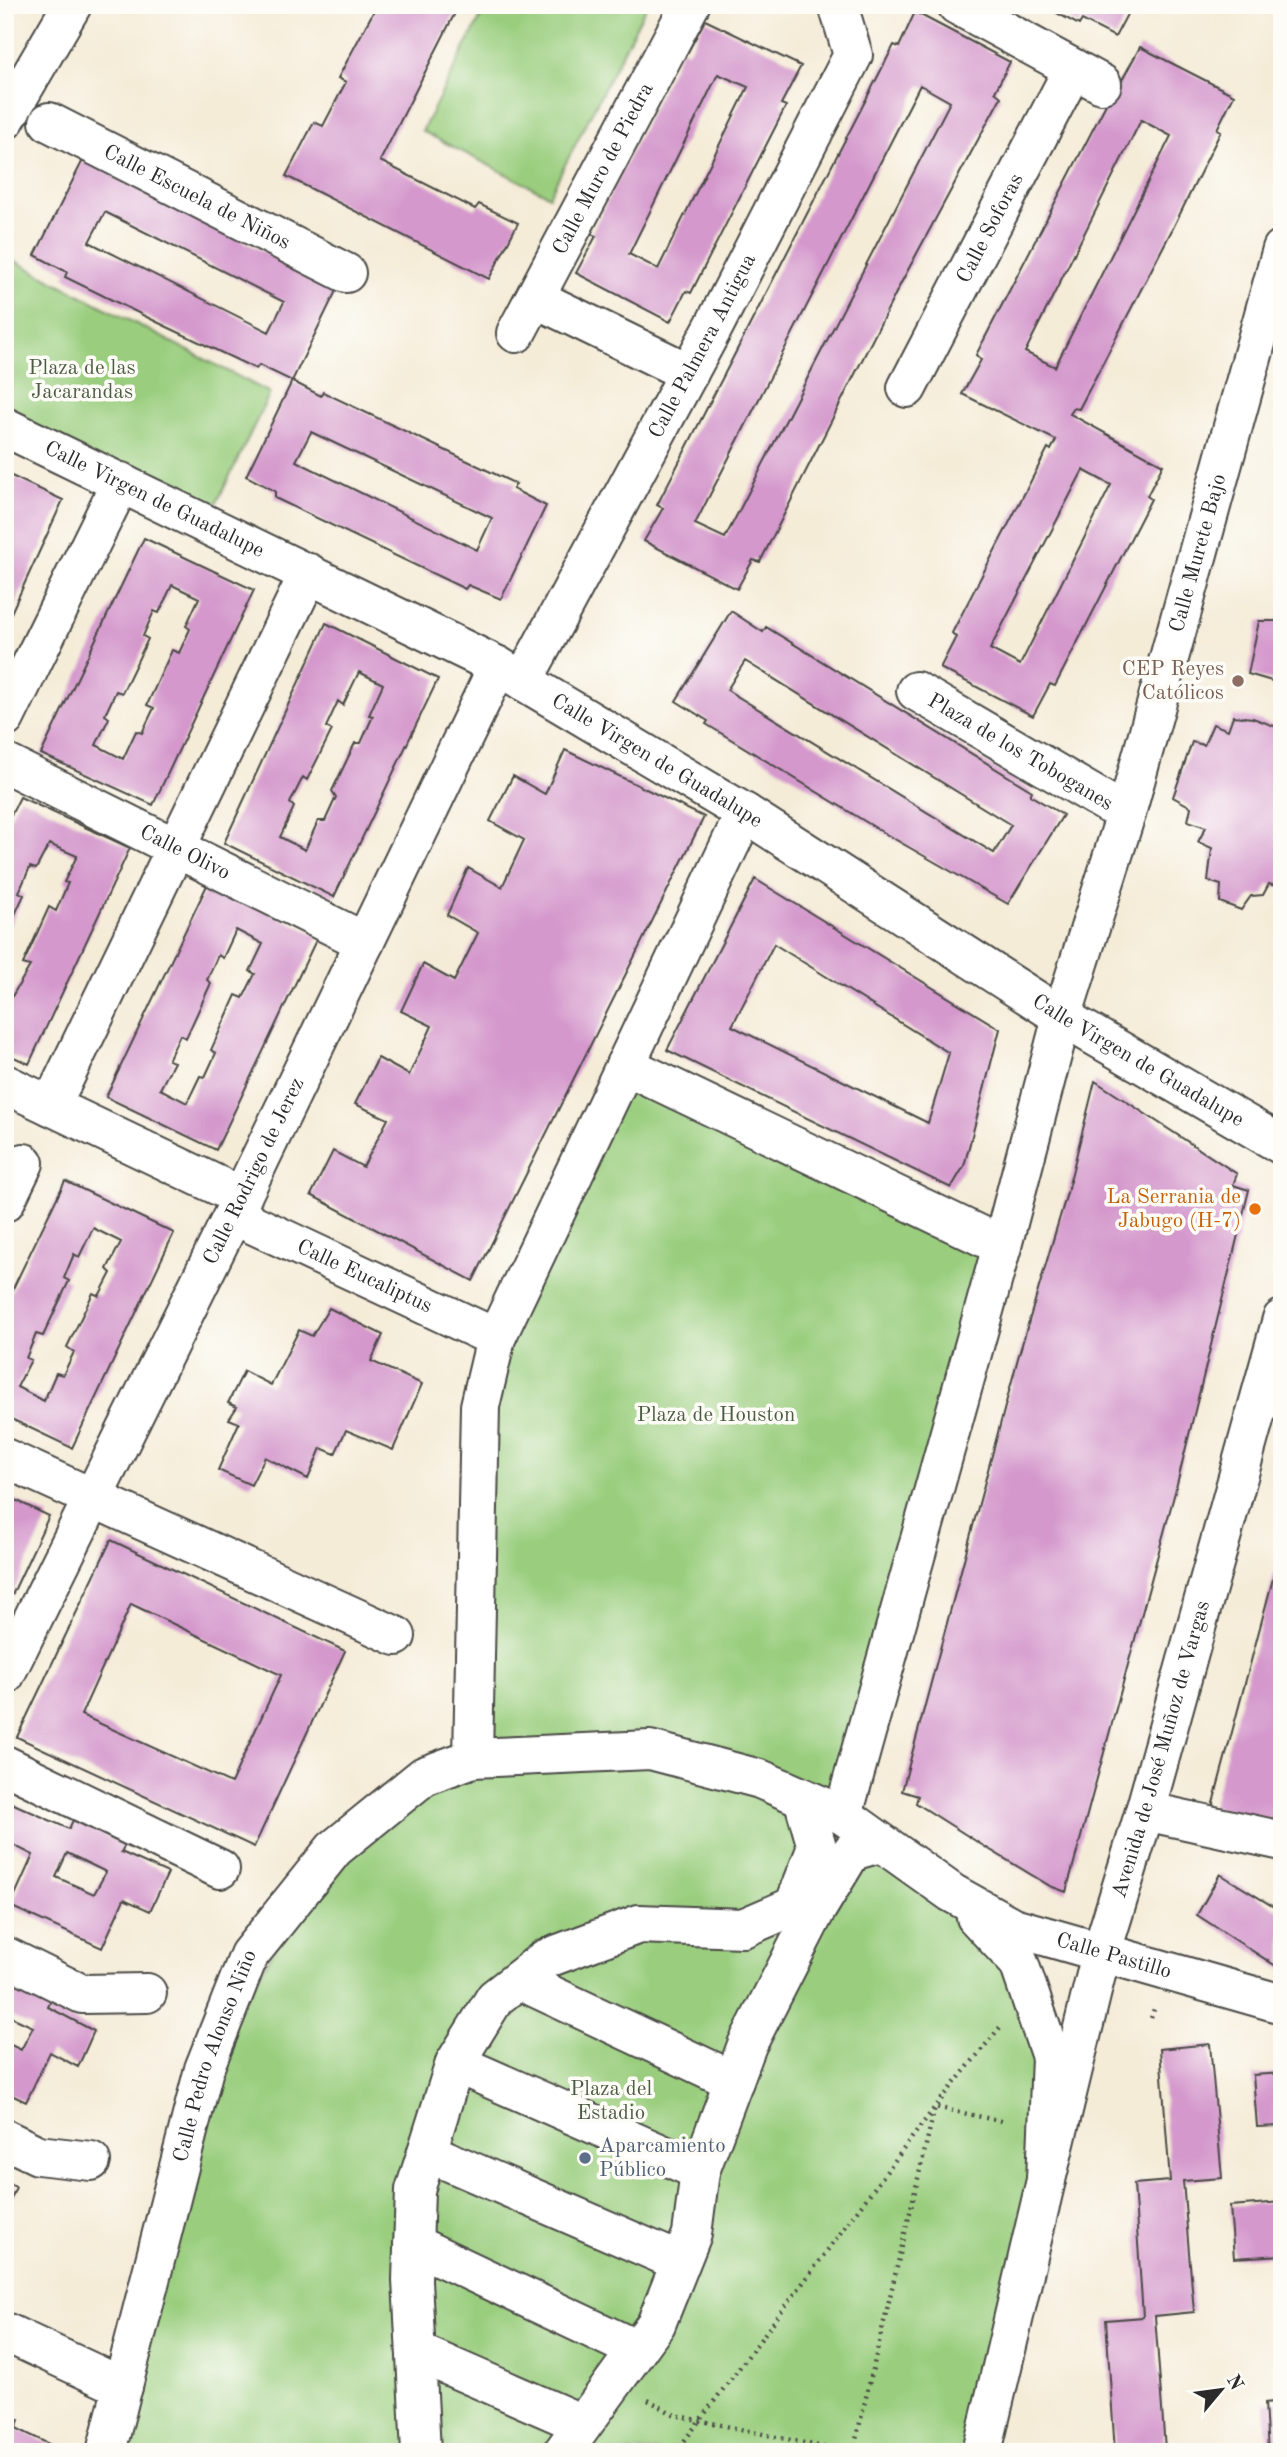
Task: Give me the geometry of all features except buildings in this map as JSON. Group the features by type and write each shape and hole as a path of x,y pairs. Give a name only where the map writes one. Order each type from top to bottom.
{"street":[{"path":"5,120 72,5"},
{"name":"Calle Muro de Piedra","path":"516,333 690,5"},
{"name":"Calle Soforas","path":"907,388 1087,76 957,5"},
{"name":"Calle Palmera Antigua","path":"510,673 689,373 853,55 836,7"},
{"name":"Calle Escuela de Niños","path":"49,122 346,273"},
{"name":"Calle Murete Bajo","path":"1062,1017 1126,814 1282,249"},
{"path":"535,298 689,373"},
{"name":"Calle Virgen de Guadalupe","path":"5,427 510,673 745,813 1062,1017 1282,1145"},
{"path":"5,718 121,482"},
{"path":"51,1106 309,573"},
{"name":"Calle Rodrigo de Jerez","path":"5,1675 365,942 510,673"},
{"name":"Plaza de los Toboganes","path":"916,691 1126,814"},
{"name":"Calle Olivo","path":"5,763 365,942"},
{"path":"745,813 496,1338 480,1406 473,1758 650,1749 760,1779 843,1815 952,1893"},
{"path":"843,1815 1003,1246 1062,1017"},
{"path":"625,1065 1003,1246"},
{"name":"Calle Eucaliptus","path":"5,1084 496,1338"},
{"path":"5,1202 24,1163"},
{"name":"Avenida de José Muñoz de Vargas","path":"982,2452 1101,1954 1146,1811 1282,1319"},
{"path":"5,1458 396,1636"},
{"name":"Calle Pedro Alonso Niño","path":"106,2452 204,2069 249,1955 334,1849 424,1776 473,1758"},
{"path":"5,1765 220,1869"},
{"path":"421,2452 413,2244 415,2190 455,2063 495,1998 545,1958 639,1924 743,1928 794,1906 817,1847 803,1798"},
{"path":"1146,1811 1282,1841"},
{"path":"416,2352 572,2438 656,2324 692,2234 700,2171 734,2081 760,2021 815,1912 852,1851 880,1843"},
{"name":"Avenida de José Muñoz de Vargas","path":"952,1893 1019,1963 1038,2017 1051,2057 1046,2180"},
{"name":"Calle Pastillo","path":"952,1893 1013,1927 1282,2004"},
{"path":"5,1956 82,1994 148,1993"},
{"path":"519,1980 734,2081"},
{"path":"455,2063 700,2171"},
{"path":"5,2139 38,2154 91,2161"},
{"path":"427,2152 680,2262"},
{"path":"413,2244 637,2350"},
{"path":"5,2332 122,2387"}],"path":[{"path":"676,2452 935,2107 1003,2022"},
{"path":"935,2107 1005,2122"},
{"path":"852,2452 935,2107"},
{"path":"613,2382 675,2415 846,2452"}],"green space":[{"path":"487,5 647,5 549,196 422,131"},
{"name":"Plaza de las Jacarandas","path":"5,256 270,393 207,523 5,427"},
{"name":"Plaza del Estadio","path":"625,1065 1002,1246 843,1815 1019,1963 1051,2057 982,2452 106,2452 204,2069 334,1849 473,1758 480,1406"}],"place":[{"name":"CEP Reyes Católicos","path":"1238,681"},
{"name":"La Serrania de Jabugo (H-7)","path":"1255,1209"},
{"name":"Aparcamiento Público","path":"585,2158"}],"park label":[{"name":"Plaza de Houston","path":"716,1415"}]}
